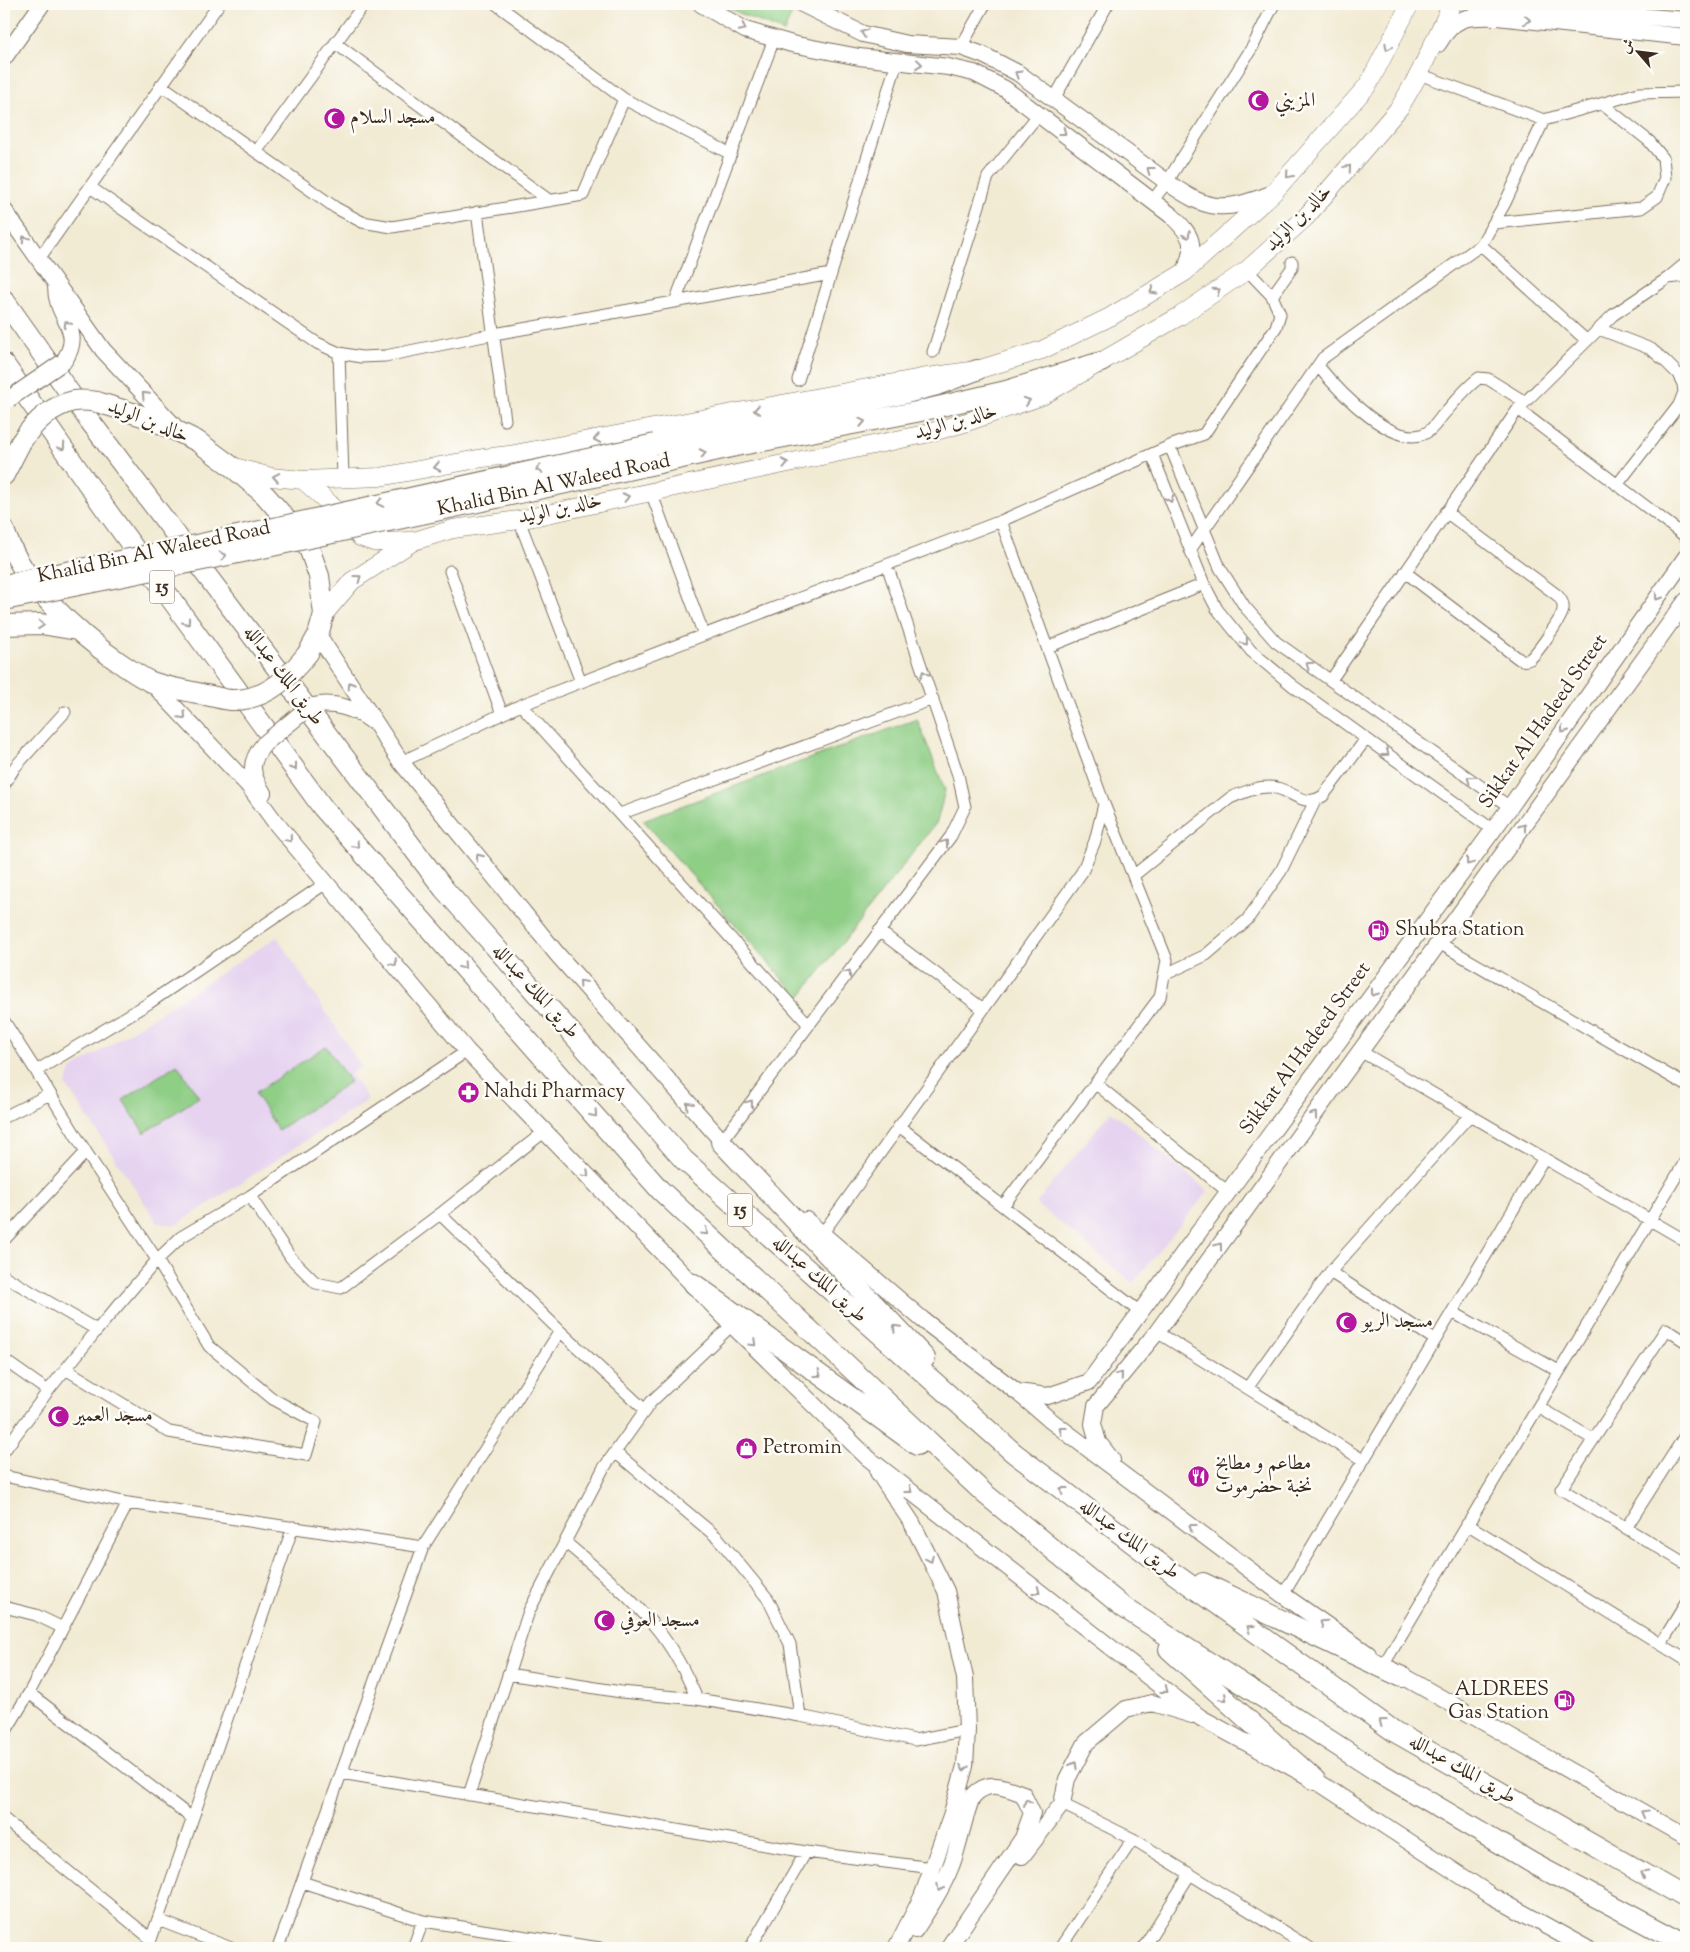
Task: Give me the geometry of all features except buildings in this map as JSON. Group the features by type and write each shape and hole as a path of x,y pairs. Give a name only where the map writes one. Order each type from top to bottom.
{"highway":[{"name":"طريق الملك عبدالله","path":"4,300 92,424 444,889 684,1160 1014,1453 1155,1560 1395,1732 1686,1898"},
{"name":"Khalid Bin Al Waleed Road","path":"4,585 655,454 925,410 1006,391 1101,362"},
{"name":"طريق الملك عبدالله","path":"4,364 109,515 323,808 660,1190 985,1494 1123,1607 1376,1771 1534,1864 1686,1945"},
{"name":"Khalid Bin Al Waleed Road","path":"4,600 258,550 902,394 977,370"},
{"name":"خالد بن الوليد","path":"4,475 21,442 35,424 53,410 74,401 98,402 152,419 178,431 208,449 265,495 309,548 319,576 324,614 318,635 291,674 267,692 235,700 205,695 150,681 99,648 77,630 48,600 20,564 4,530"},
{"path":"4,625 40,624 77,630"},
{"path":"721,1142 1014,1453"},
{"path":"694,1284 985,1494"},
{"path":"1155,1560 1402,1678"},
{"path":"1123,1607 1315,1780"}],"main road":[{"path":"5,54 42,4"},
{"path":"701,4 745,30 774,39 792,44 896,62 948,67 974,73 1004,89 1153,200 1187,231 1192,245 1191,257 1185,272"},
{"path":"802,4 863,34 907,44 961,47 983,55 1018,73 1185,195 1203,204 1220,207 1245,204 1273,193"},
{"name":"خالد بن الوليد","path":"231,466 271,477 303,480 380,477 786,405 921,378 977,370 1042,350 1110,317 1185,272 1273,193 1368,85 1410,4"},
{"name":"خالد بن الوليد","path":"324,614 352,581 414,541 453,529 518,520 926,434 1042,396 1180,316 1247,270 1305,218 1400,107 1419,74 1452,4"},
{"path":"1490,4 1589,7 1686,20"},
{"path":"1419,74 1444,34 1458,21 1469,16 1497,17 1686,36"},
{"path":"4,210 103,350 178,431"},
{"path":"6,400 63,362 70,350 73,336 57,302 56,284"},
{"path":"303,480 329,503 360,537 374,542 414,541"},
{"name":"Sikkat Al Hadeed Street","path":"1089,1382 1510,808 1686,557"},
{"path":"1124,1476 1098,1442 1094,1424 1096,1406 1105,1392 1157,1332 1686,602"},
{"path":"318,635 401,762 557,954 721,1142 822,1234 923,1320 1017,1392 1050,1420 1283,1595 1402,1678 1686,1836"},
{"path":"150,681 248,785 275,822 467,1051 732,1325 868,1458 1201,1718 1315,1780 1492,1896 1586,1948"},
{"path":"275,822 253,773 255,757 264,744 303,712 314,706 325,704 346,708 360,714 377,726"},
{"path":"1017,1392 1048,1396 1089,1382 1105,1392"},
{"path":"868,1458 912,1523 946,1591 966,1678 968,1730 965,1766 952,1813 933,1868 922,1897 896,1948"},
{"path":"949,1948 1062,1804 1067,1779 1086,1743 1126,1709 1152,1703 1201,1718"},
{"path":"903,1948 928,1910 951,1866 972,1797 984,1788 1001,1785 1023,1794 1032,1813 1023,1838 949,1948"}],"street":[{"path":"39,259 219,4"},
{"path":"256,152 364,4"},
{"path":"496,4 624,99 731,154"},
{"path":"961,47 985,4"},
{"path":"1054,99 1108,4"},
{"path":"1153,200 1167,182 1253,46 1274,4"},
{"path":"675,302 774,39"},
{"path":"335,43 550,200"},
{"path":"798,380 896,62"},
{"path":"1419,74 1544,120 1639,93 1686,92"},
{"path":"162,85 336,208 362,222 392,227 583,195 624,99"},
{"path":"1494,224 1641,208 1657,197 1665,178 1663,158 1649,141 1602,104"},
{"path":"933,352 988,176 1039,114"},
{"path":"1190,550 1323,358 1481,245 1505,203 1544,120"},
{"path":"90,187 317,343 339,353 360,357 385,356 494,334 830,274"},
{"path":"477,212 505,420"},
{"path":"1481,245 1587,341"},
{"path":"1272,296 1292,268 1292,262"},
{"path":"1331,680 1522,405 1613,315 1668,278 1686,263"},
{"path":"401,762 522,705 1001,521 1170,446 1204,434 1276,327 1280,314 1272,296 1247,270"},
{"path":"1668,278 1686,276"},
{"path":"1599,329 1651,349 1678,374 1683,384 1684,392 1679,405 1617,484"},
{"path":"339,353 343,477"},
{"path":"1318,366 1351,402 1377,422 1405,435 1418,436 1430,430 1471,384 1480,378 1488,379 1617,484 1686,537"},
{"path":"1170,446 1220,568 1245,607 1276,642 1510,808"},
{"path":"1152,454 1204,584 1217,609 1251,651 1293,686 1493,830"},
{"path":"651,492 704,635"},
{"path":"1405,572 1524,661 1535,653 1562,614 1563,603 1557,595 1446,512"},
{"path":"518,520 581,682"},
{"path":"1001,521 1104,804 1167,960 1160,997 1003,1206"},
{"path":"721,1142 951,836 964,807 958,775 887,565"},
{"path":"450,571 502,714"},
{"path":"1048,647 1204,584"},
{"path":"620,814 933,699"},
{"path":"522,705 808,1025"},
{"path":"4,785 15,767 65,712"},
{"path":"1133,876 1230,798 1248,790 1269,786 1284,790 1307,801 1315,801 1323,796 1366,739"},
{"path":"1164,975 1206,955 1247,920 1281,871 1315,801"},
{"path":"822,1234 1082,872 1096,841 1104,804"},
{"path":"36,1071 149,1003 326,883"},
{"path":"879,931 983,1009"},
{"path":"1439,943 1686,1085"},
{"path":"4,1021 86,1152 157,1260 209,1346 273,1399 316,1422 306,1455 169,1432 67,1370"},
{"path":"4,1451 48,1391 67,1370 97,1330 157,1260 181,1237 250,1196 467,1051"},
{"path":"1360,1051 1686,1242"},
{"path":"1095,1083 1228,1192"},
{"path":"4,1117 50,1094"},
{"path":"1248,1387 1330,1272 1470,1115"},
{"path":"899,1126 1140,1312"},
{"path":"250,1196 291,1258 316,1282 341,1288 440,1214 544,1132"},
{"path":"4,1240 86,1152"},
{"path":"1283,1595 1434,1339 1544,1158"},
{"path":"1384,1664 1686,1160"},
{"path":"440,1214 645,1410"},
{"path":"1330,1272 1434,1339"},
{"path":"4,1276 97,1330"},
{"path":"1452,1312 1559,1371"},
{"path":"469,1795 529,1612 603,1469 650,1402 732,1325"},
{"path":"1686,1342 1666,1329 1561,1489 1686,1564"},
{"path":"278,1948 423,1547 560,1330"},
{"path":"1157,1332 1363,1460"},
{"path":"4,1360 48,1391"},
{"path":"1538,1407 1593,1439"},
{"path":"1626,1528 1686,1434"},
{"path":"616,1452 718,1538 768,1599 790,1644 800,1716"},
{"path":"4,1476 128,1503 423,1547"},
{"path":"4,1734 63,1628 128,1503"},
{"path":"1468,1524 1686,1660"},
{"path":"4,1819 150,1944 293,1527"},
{"path":"565,1542 610,1579 658,1630 686,1674 697,1699"},
{"path":"1661,1644 1686,1603"},
{"path":"4,1607 36,1615 63,1628"},
{"path":"508,1674 621,1692 697,1699 800,1716 915,1740 968,1730"},
{"path":"28,1693 192,1818"},
{"path":"341,1773 806,1852 933,1868"},
{"path":"1062,1804 1133,1839 1310,1948"},
{"path":"1060,1948 1133,1839"},
{"path":"750,1948 806,1852"},
{"path":"1143,1948 1190,1874"},
{"path":"302,1882 423,1921 600,1948"},
{"path":"158,1920 231,1948"},
{"path":"413,1948 423,1921"}],"shaded area":[{"path":"277,937 361,1066 351,1074 368,1100 176,1225 158,1223 66,1085 71,1070"},
{"path":"1111,1111 1208,1191 1133,1283 1036,1203"}],"green space":[{"path":"722,4 796,4 784,32"},
{"path":"917,719 945,790 937,822 799,998 643,820"},
{"path":"326,1046 350,1082 278,1130 255,1093"},
{"path":"177,1064 199,1097 144,1133 123,1100"}],"place":[{"name":"المزيني","path":"1259,101"},
{"name":"مسجد السلام","path":"334,118"},
{"name":"Shubra Station","path":"1379,930"},
{"name":"Nahdi Pharmacy","path":"468,1092"},
{"name":"مسجد الريو","path":"1346,1322"},
{"name":"مسجد العمير","path":"58,1416"},
{"name":"Petromin","path":"747,1448"},
{"name":"مطاعم و مطابخ نخبة حضرموت","path":"1199,1476"},
{"name":"مسجد العوفي","path":"604,1621"},
{"name":"ALDREES Gas Station","path":"1565,1701"}]}
